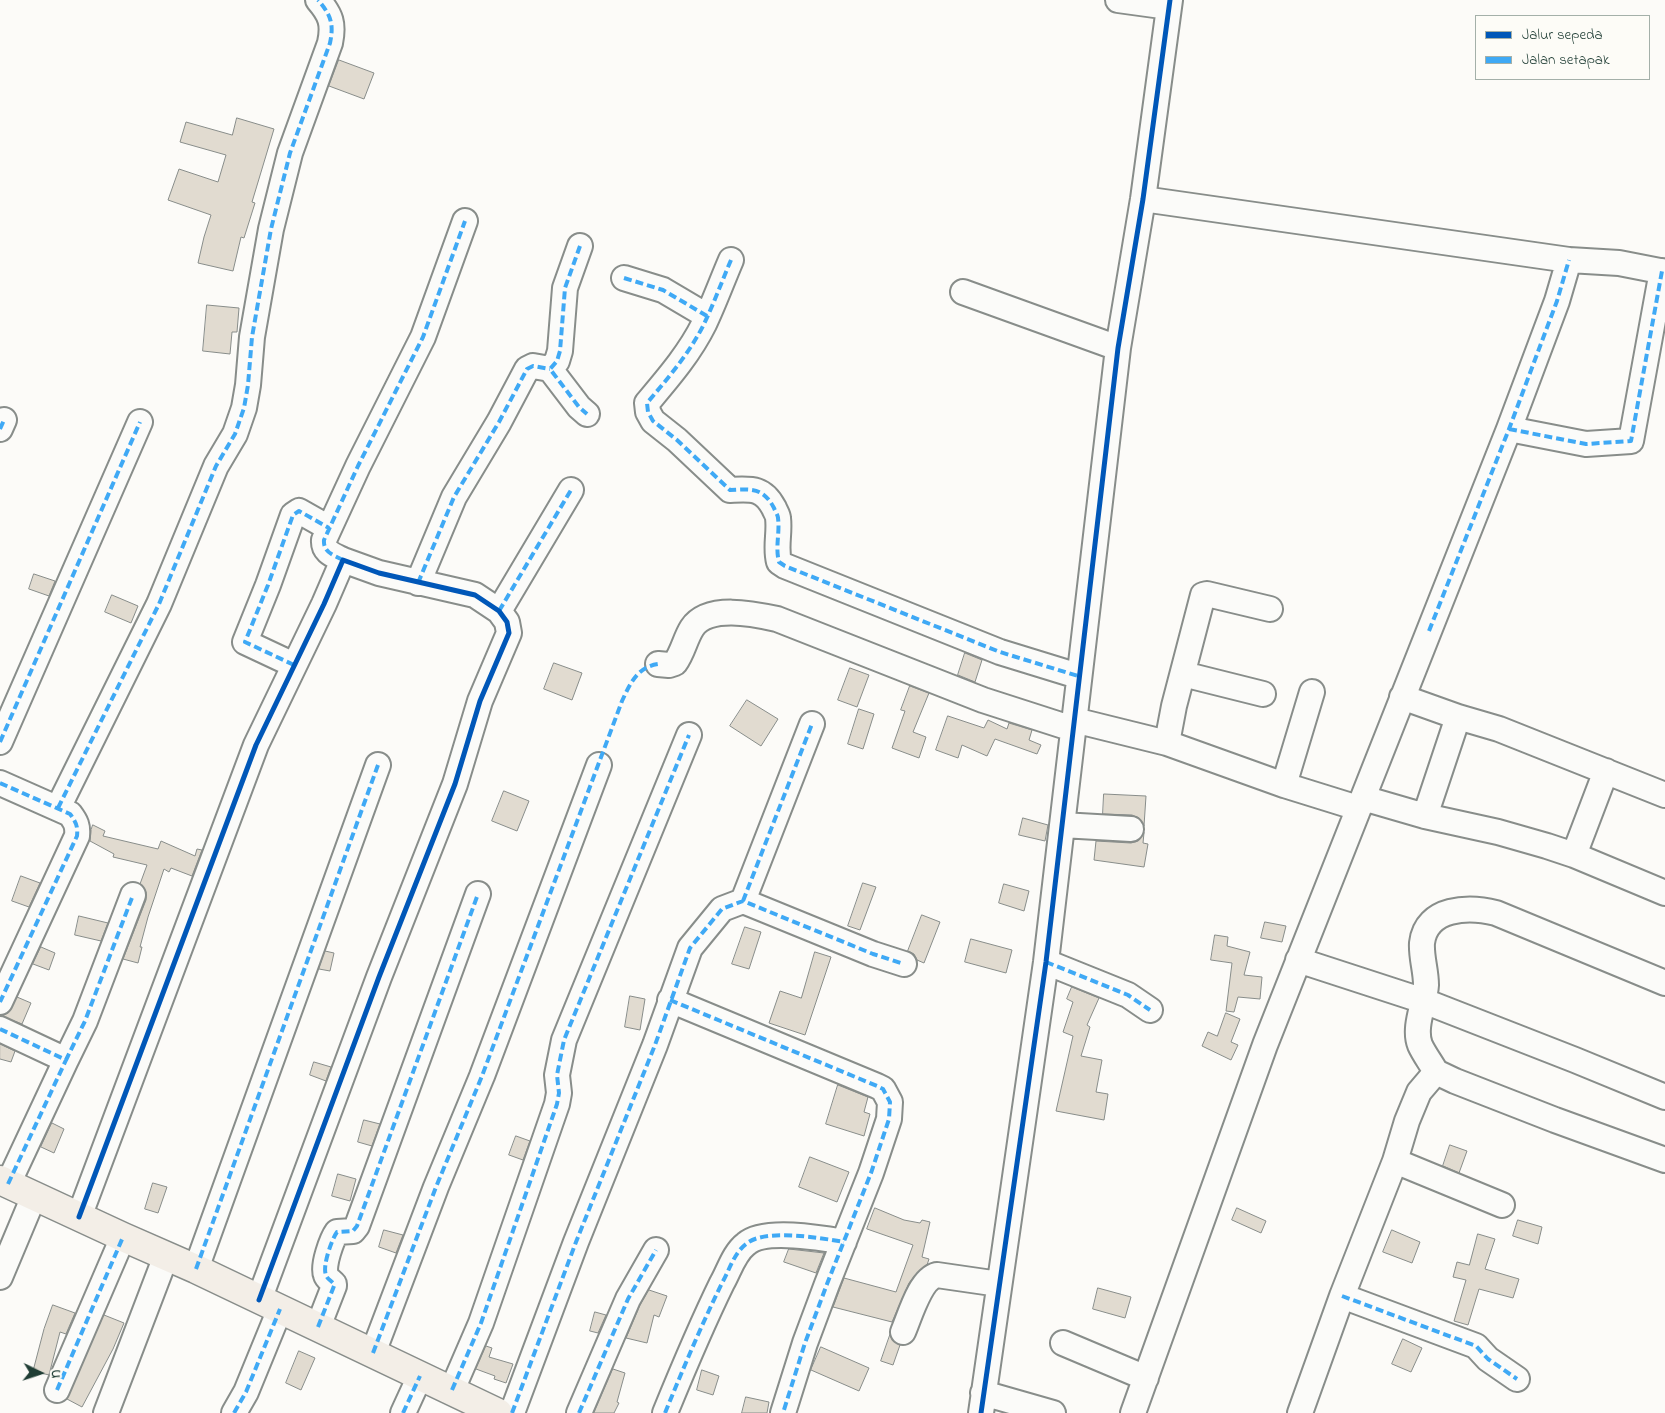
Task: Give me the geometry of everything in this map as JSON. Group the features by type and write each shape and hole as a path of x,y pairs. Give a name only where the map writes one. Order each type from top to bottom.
{"main road":[{"path":"4,1182 123,1237 196,1268 498,1413"}],"street":[{"path":"58,808 159,604 216,466 235,434 244,408 252,337 271,228 290,153 332,37 333,30 330,17 326,8 318,0"},
{"path":"1053,1413 982,1403 1046,962 1078,676 1118,348 1144,198 1169,3 1118,0"},
{"path":"1144,198 1569,260 1619,263 1663,271 1631,441 1586,444 1509,429"},
{"path":"234,1413 246,1392 269,1304 379,977 455,784 480,701 506,641 509,626 499,611 475,595 379,573 343,560 328,552 324,546 324,540 329,528 358,466 423,337 464,221"},
{"path":"550,369 560,352 565,288 580,246"},
{"path":"731,260 707,316 677,368 647,403 648,412 653,421 677,440 730,490 763,492 778,517 778,562 1000,652 1078,676"},
{"path":"1133,1413 1265,1045 1509,429 1557,301 1569,260"},
{"path":"624,278 663,290 707,316"},
{"path":"963,292 1118,348"},
{"path":"418,583 454,497 499,422 527,369 533,366 550,369 579,407 587,414"},
{"path":"0,742 140,422"},
{"path":"499,611 571,490"},
{"path":"294,665 245,642 293,515 299,511 329,528"},
{"path":"79,1216 256,745 324,604 343,560"},
{"path":"1167,743 1174,706 1203,595 1207,594 1270,609"},
{"path":"658,664 669,665 675,663 693,625 705,618 721,613 750,613 776,619 983,700 1074,724 1167,743 1284,785 1498,832 1548,846 1574,855 1665,894"},
{"path":"1183,674 1263,694"},
{"path":"1284,785 1312,692"},
{"path":"1402,697 1499,729 1665,794"},
{"path":"1426,816 1458,717"},
{"path":"743,901 812,724"},
{"path":"452,1390 481,1323 557,1104 559,1094 557,1075 564,1040 688,735"},
{"path":"373,1353 432,1196 482,1076 599,765"},
{"path":"196,1268 378,766"},
{"path":"1574,855 1606,771"},
{"path":"0,783 70,814 77,824 77,836 0,1002"},
{"path":"1062,824 1131,829"},
{"path":"318,1327 334,1286 327,1278 325,1272 332,1243 338,1232 353,1231 357,1226 478,894"},
{"path":"4,1182 84,1021 133,896"},
{"path":"512,1413 690,948 722,909 743,901 873,954 904,964"},
{"path":"1665,984 1496,913 1482,910 1453,911 1442,915 1426,928 1422,943 1422,955 1426,972 1419,1040 1436,1072 1554,1120 1665,1160"},
{"path":"1298,960 1424,1001 1665,1097"},
{"path":"1046,962 1128,995 1150,1010"},
{"path":"670,1000 877,1086 887,1095 890,1102 889,1119 871,1173 805,1343 783,1413"},
{"path":"0,1028 66,1060"},
{"path":"1300,1413 1342,1296 1395,1161 1407,1121 1419,1092 1436,1072"},
{"path":"1395,1161 1502,1206"},
{"path":"0,1277 34,1196"},
{"path":"665,1413 699,1330 736,1256 746,1243 769,1236 810,1236 844,1242"},
{"path":"57,1390 123,1237"},
{"path":"579,1413 628,1299 656,1250"},
{"path":"106,1413 166,1256"},
{"path":"903,1332 924,1283 931,1276 937,1275 999,1284"},
{"path":"1342,1296 1476,1346 1488,1359 1517,1379"},
{"path":"1063,1344 1146,1378"},
{"path":"402,1413 420,1376"}],"building":[{"path":"339,60 374,73 364,99 329,86"},
{"path":"237,118 274,129 252,202 255,203 244,238 241,237 233,271 198,263 211,215 168,200 179,169 218,182 226,155 180,142 186,122 232,135"},
{"path":"207,305 239,308 237,332 232,332 230,354 203,351"},
{"path":"34,574 55,581 49,596 29,589"},
{"path":"112,595 138,606 131,623 105,612"},
{"path":"965,653 982,660 975,682 958,675"},
{"path":"554,663 582,673 572,700 544,689"},
{"path":"850,668 869,675 857,707 838,700"},
{"path":"910,686 929,693 913,732 926,737 919,758 892,748 905,711 901,710"},
{"path":"747,700 778,719 761,746 730,726"},
{"path":"859,709 874,714 863,749 848,744"},
{"path":"948,716 984,728 988,720 1007,729 1009,723 1032,730 1029,740 1041,745 1037,754 995,739 987,756 962,745 958,758 936,750"},
{"path":"504,791 529,801 517,831 492,821"},
{"path":"1104,794 1146,796 1144,826 1139,818 1132,815 1103,814"},
{"path":"1023,818 1048,825 1045,841 1019,835"},
{"path":"93,825 105,831 103,836 158,849 161,841 195,856 197,849 202,850 192,876 171,868 169,872 164,869 148,917 138,963 123,959 146,900 146,892 140,884 147,865 113,857 114,854 90,841"},
{"path":"1144,833 1143,843 1148,844 1144,867 1094,860 1096,841 1131,843 1138,841"},
{"path":"21,876 40,883 29,907 12,901"},
{"path":"863,883 876,887 860,930 848,926"},
{"path":"1004,884 1029,891 1024,911 999,903"},
{"path":"922,915 940,922 924,963 917,960 914,954 908,951"},
{"path":"79,916 108,923 101,941 75,935"},
{"path":"1265,922 1286,926 1282,942 1261,938"},
{"path":"745,927 761,932 749,969 732,964"},
{"path":"1215,935 1228,937 1227,946 1250,952 1244,975 1262,977 1260,999 1238,997 1234,1012 1226,1011 1232,963 1211,960"},
{"path":"971,939 1012,950 1006,973 965,962"},
{"path":"41,947 55,953 49,970 33,964"},
{"path":"325,951 334,953 330,971 319,969"},
{"path":"815,952 831,957 805,1035 769,1023 780,991 801,998"},
{"path":"1072,987 1099,998 1087,1025 1090,1027 1081,1056 1102,1060 1096,1092 1108,1094 1104,1120 1056,1111 1073,1036 1063,1032 1073,1002 1067,999"},
{"path":"630,996 645,999 640,1030 625,1027"},
{"path":"17,997 31,1003 22,1024 1,1016 8,1013"},
{"path":"1226,1013 1240,1019 1231,1042 1238,1045 1231,1060 1202,1046 1208,1032 1217,1036"},
{"path":"0,1044 15,1051 11,1062 0,1059"},
{"path":"314,1062 331,1067 326,1081 310,1075"},
{"path":"838,1085 868,1097 864,1112 870,1114 864,1136 826,1124"},
{"path":"364,1120 380,1124 372,1146 358,1142"},
{"path":"52,1123 64,1129 54,1153 41,1147"},
{"path":"516,1136 530,1141 523,1160 509,1155"},
{"path":"1450,1145 1467,1151 1459,1173 1443,1166"},
{"path":"810,1157 849,1172 837,1202 799,1187"},
{"path":"338,1174 356,1179 350,1201 332,1196"},
{"path":"153,1183 167,1187 158,1213 145,1209"},
{"path":"875,1208 904,1220 920,1223 922,1220 930,1222 922,1257 929,1259 927,1265 909,1283 892,1322 833,1307 844,1278 896,1292 913,1245 867,1229"},
{"path":"1237,1208 1266,1221 1261,1233 1232,1220"},
{"path":"1518,1220 1542,1227 1538,1244 1513,1236"},
{"path":"384,1230 403,1235 396,1253 379,1247"},
{"path":"1392,1230 1420,1242 1412,1263 1383,1252"},
{"path":"1478,1234 1495,1239 1485,1269 1519,1279 1513,1298 1479,1289 1468,1325 1454,1321 1466,1280 1453,1277 1457,1262 1469,1265"},
{"path":"789,1249 824,1253 816,1273 784,1262"},
{"path":"1098,1288 1131,1297 1125,1318 1093,1309"},
{"path":"649,1290 667,1296 659,1317 654,1315 647,1343 626,1338 640,1305"},
{"path":"53,1305 75,1313 66,1334 60,1332 49,1375 33,1371 44,1329"},
{"path":"595,1312 606,1315 598,1333 590,1331"},
{"path":"104,1315 124,1323 113,1349 82,1407 67,1399"},
{"path":"890,1335 893,1341 900,1345 893,1365 881,1361"},
{"path":"1403,1339 1422,1348 1411,1372 1392,1364"},
{"path":"486,1346 492,1348 489,1357 513,1364 506,1383 494,1379 495,1376 476,1369"},
{"path":"821,1347 869,1368 859,1391 811,1370"},
{"path":"299,1351 315,1358 301,1390 286,1383"},
{"path":"613,1369 625,1373 617,1402 619,1403 614,1413 594,1413"},
{"path":"702,1370 719,1376 713,1395 697,1390"},
{"path":"746,1397 769,1402 767,1413 742,1413"}],"marked path":[{"path":"58,808 159,604 216,466 235,434 244,408 252,337 271,229 290,153 330,43 332,30 329,15 318,0"},
{"path":"343,560 332,555 327,550 324,540 358,466 423,337 465,221"},
{"path":"580,246 565,288 560,351 557,361 550,369 579,407 587,414"},
{"path":"731,260 698,335 678,365 647,403 648,412 653,421 677,440 730,490 756,491 770,501 778,517 777,545 779,562 785,566 1000,652 1078,676"},
{"path":"1429,631 1509,429 1557,301 1569,260"},
{"path":"1509,429 1586,444 1631,441 1662,271"},
{"path":"624,278 663,290 707,316"},
{"path":"418,583 454,497 499,422 527,369 533,366 550,369"},
{"path":"0,429 4,420"},
{"path":"0,742 140,422"},
{"path":"499,611 571,490"},
{"path":"294,665 245,642 293,515 299,511 329,528"},
{"path":"373,1353 436,1187 482,1076 622,701 635,677 645,669 658,664"},
{"path":"743,901 812,724"},
{"path":"452,1390 481,1323 557,1104 559,1093 557,1075 564,1040 689,735"},
{"path":"196,1269 378,765"},
{"path":"0,783 70,814 76,824 77,833 0,1002"},
{"path":"318,1327 334,1286 325,1271 330,1246 337,1232 353,1231 357,1226 478,894"},
{"path":"0,1029 66,1060 85,1021 133,895"},
{"path":"512,1413 576,1242 655,1045 690,948 722,909 743,901 873,954 904,964"},
{"path":"1046,962 1128,995 1150,1010"},
{"path":"670,1000 877,1086 883,1089 890,1102 889,1119 871,1173 805,1343 783,1413"},
{"path":"8,1184 66,1060"},
{"path":"665,1413 714,1299 732,1262 746,1244 754,1239 779,1235 844,1242"},
{"path":"57,1390 123,1237"},
{"path":"579,1413 628,1299 656,1250"},
{"path":"1342,1296 1476,1346 1488,1359 1517,1379"},
{"path":"234,1413 246,1392 280,1309"},
{"path":"403,1413 420,1376"}],"cycle path":[{"path":"981,1413 1046,962 1118,348 1143,199 1170,0"},
{"path":"79,1217 256,745 324,604 343,560 379,573 475,595 499,611 507,622 509,633 480,701 455,784 379,977 259,1300"}]}
